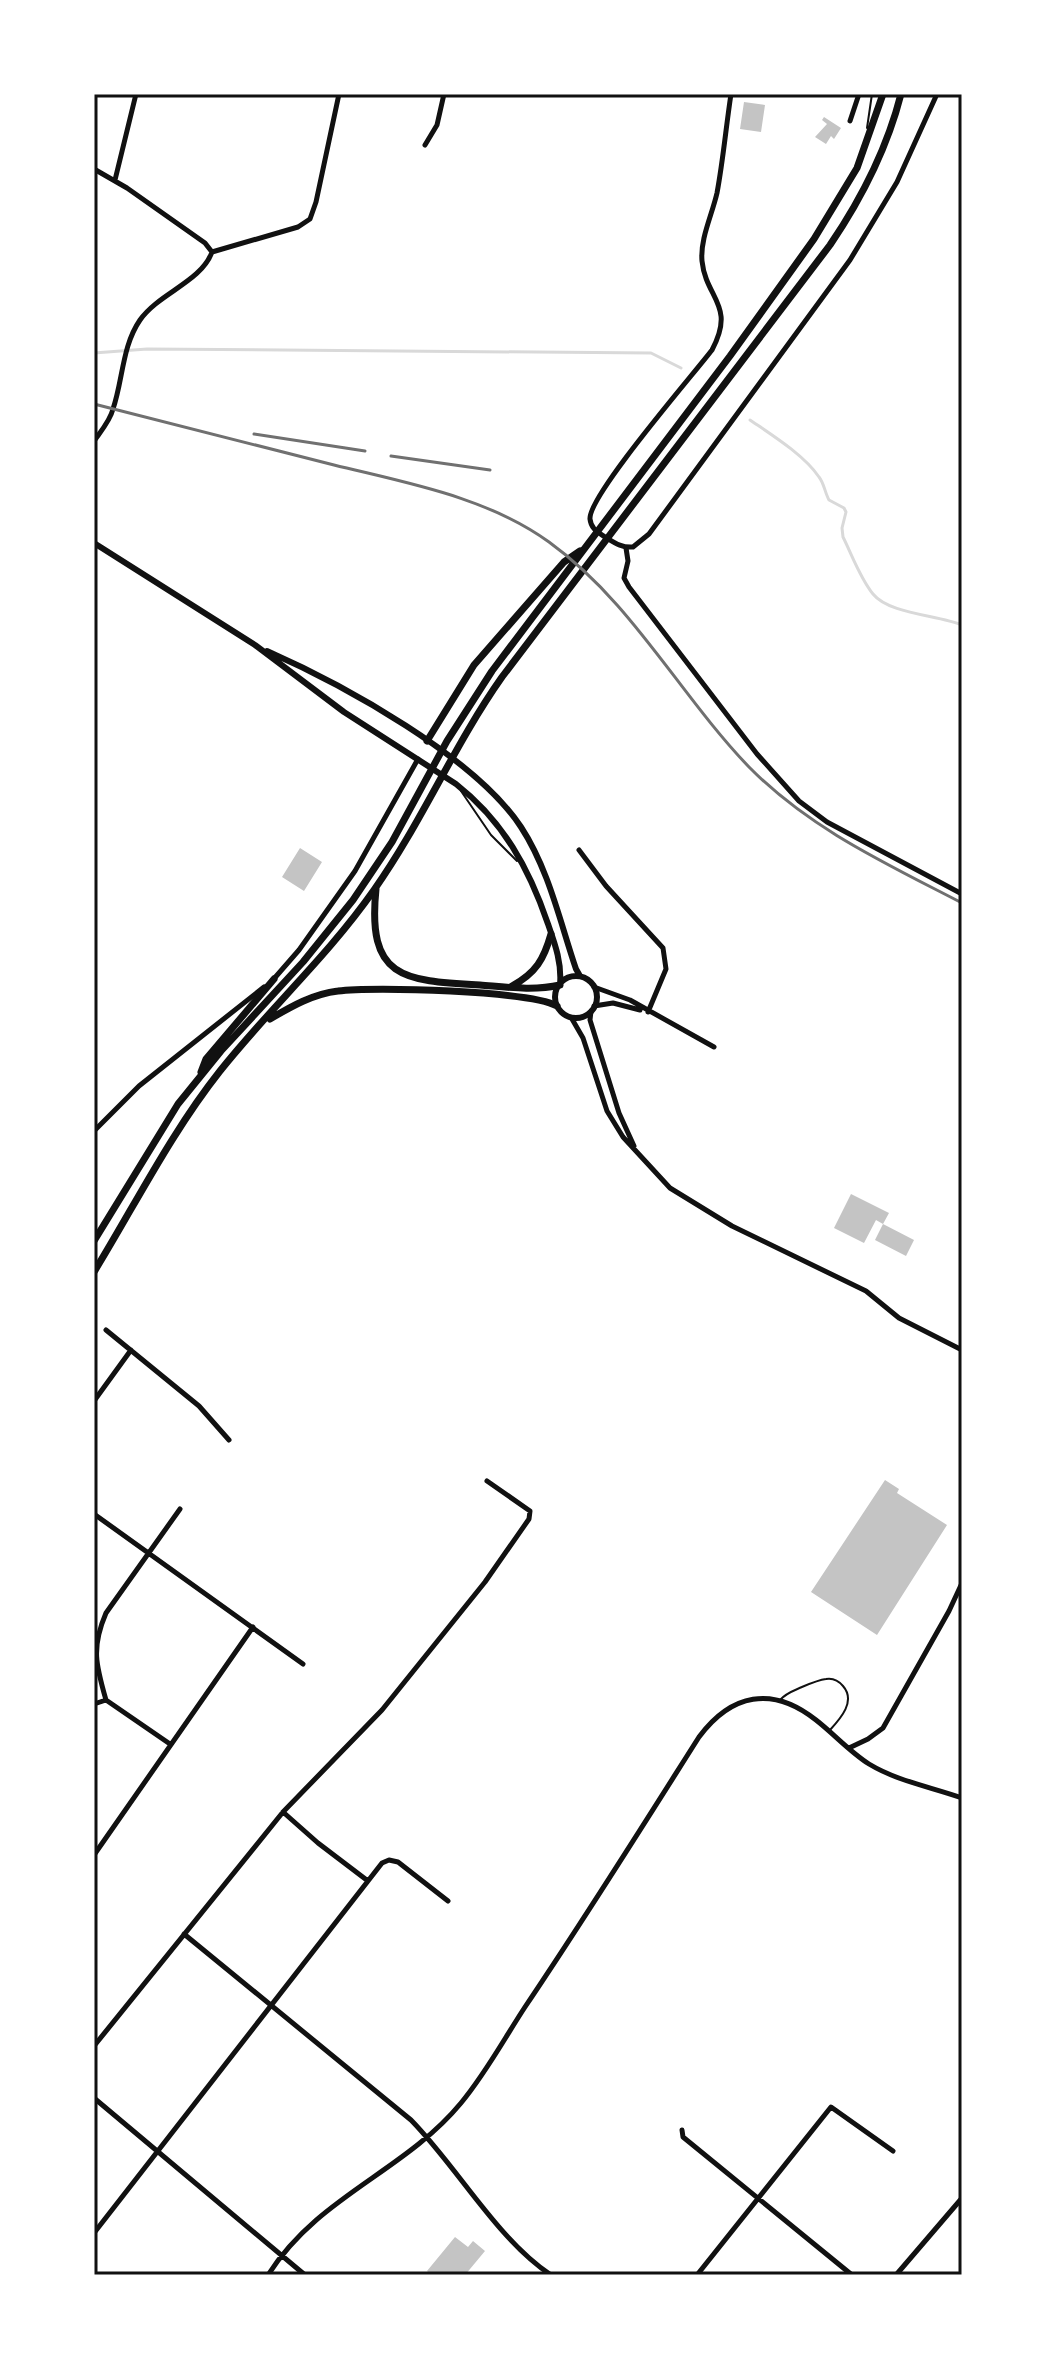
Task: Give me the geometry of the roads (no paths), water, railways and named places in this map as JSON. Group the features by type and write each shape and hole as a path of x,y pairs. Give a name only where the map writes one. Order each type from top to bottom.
{"main road":[{"path":"94,1241 161,1131 199,1078 321,941 360,890 392,842 451,733 480,688 730,356 814,239 843,194 867,145 883,94"},
{"path":"94,1272 207,1089 321,958 376,886 484,704 739,362 784,308 843,225 878,161 901,94"},
{"path":"427,741 474,665 564,562 585,548"},
{"path":"376,886 375,936 385,959 394,967 420,980 510,987 560,985"},
{"path":"510,987 528,978 541,965 551,934"},
{"path":"199,1078 206,1059 274,979"},
{"path":"261,1024 311,997 352,989 472,994 539,1000 557,1006"}],"street":[{"path":"115,180 136,94"},
{"path":"212,252 298,227 310,219 339,94"},
{"path":"425,145 437,125 444,94"},
{"path":"731,94 717,189 702,261 721,310 718,337 591,510 593,529 626,548 636,546 649,534 828,293 897,182 937,94"},
{"path":"850,121 859,94"},
{"path":"94,169 115,180 205,243 212,252"},
{"path":"94,441 114,409 129,344 141,318 200,270 212,252"},
{"path":"94,543 255,645 344,712 456,784 488,812 526,868 559,959 560,985"},
{"path":"626,548 628,561 624,573 629,587 757,754 799,801 827,822 962,894"},
{"path":"255,645 295,663 367,703 427,741 490,791 521,827 541,866 576,969 594,987 597,996 590,1020 619,1113 636,1150"},
{"path":"94,1131 139,1086 274,979 299,950 355,871 427,741"},
{"path":"579,850 606,886 663,948 666,969 648,1012"},
{"path":"580,976 567,979 560,985 555,995 557,1006 561,1013 572,1019 583,1038 607,1111 623,1137 670,1188 702,1210 866,1291 899,1318 962,1350"},
{"path":"594,987 622,996 714,1047"},
{"path":"572,1019 613,1003 648,1012"},
{"path":"106,1330 199,1406 229,1440"},
{"path":"94,1401 131,1350"},
{"path":"94,2046 283,1812 382,1710 485,1582 529,1519 528,1508 487,1481"},
{"path":"170,1744 106,1700 95,1645 106,1613 180,1509"},
{"path":"94,1514 303,1664"},
{"path":"849,1748 883,1728 962,1583"},
{"path":"94,1855 253,1627"},
{"path":"268,2275 281,2255 327,2209 428,2137 461,2103 709,1724 719,1714 739,1702 764,1698 779,1701 807,1713 867,1763 899,1779 962,1798"},
{"path":"94,1704 106,1700"},
{"path":"283,1812 368,1881"},
{"path":"94,2233 382,1863 393,1860 448,1901"},
{"path":"184,1934 411,2120 527,2259 551,2275"},
{"path":"94,2098 305,2275"},
{"path":"697,2275 831,2107 893,2151"},
{"path":"682,2130 683,2137 852,2275"},
{"path":"896,2275 962,2198"}],"lane":[{"path":"867,145 872,94"},
{"path":"456,784 491,835 526,868"},
{"path":"779,1701 790,1692 820,1680 839,1682 847,1693 848,1703 830,1731"}],"waterway":[{"path":"94,353 147,349 651,353 681,368"},
{"path":"750,420 805,461 821,479 829,500 844,508 843,537 860,574 880,601 902,610 962,625"}],"railway":[{"path":"94,404 418,485 473,503 525,527 579,566 605,592 724,739 773,789 850,844 962,903"},
{"path":"254,434 365,451"},
{"path":"391,456 490,470"}]}
